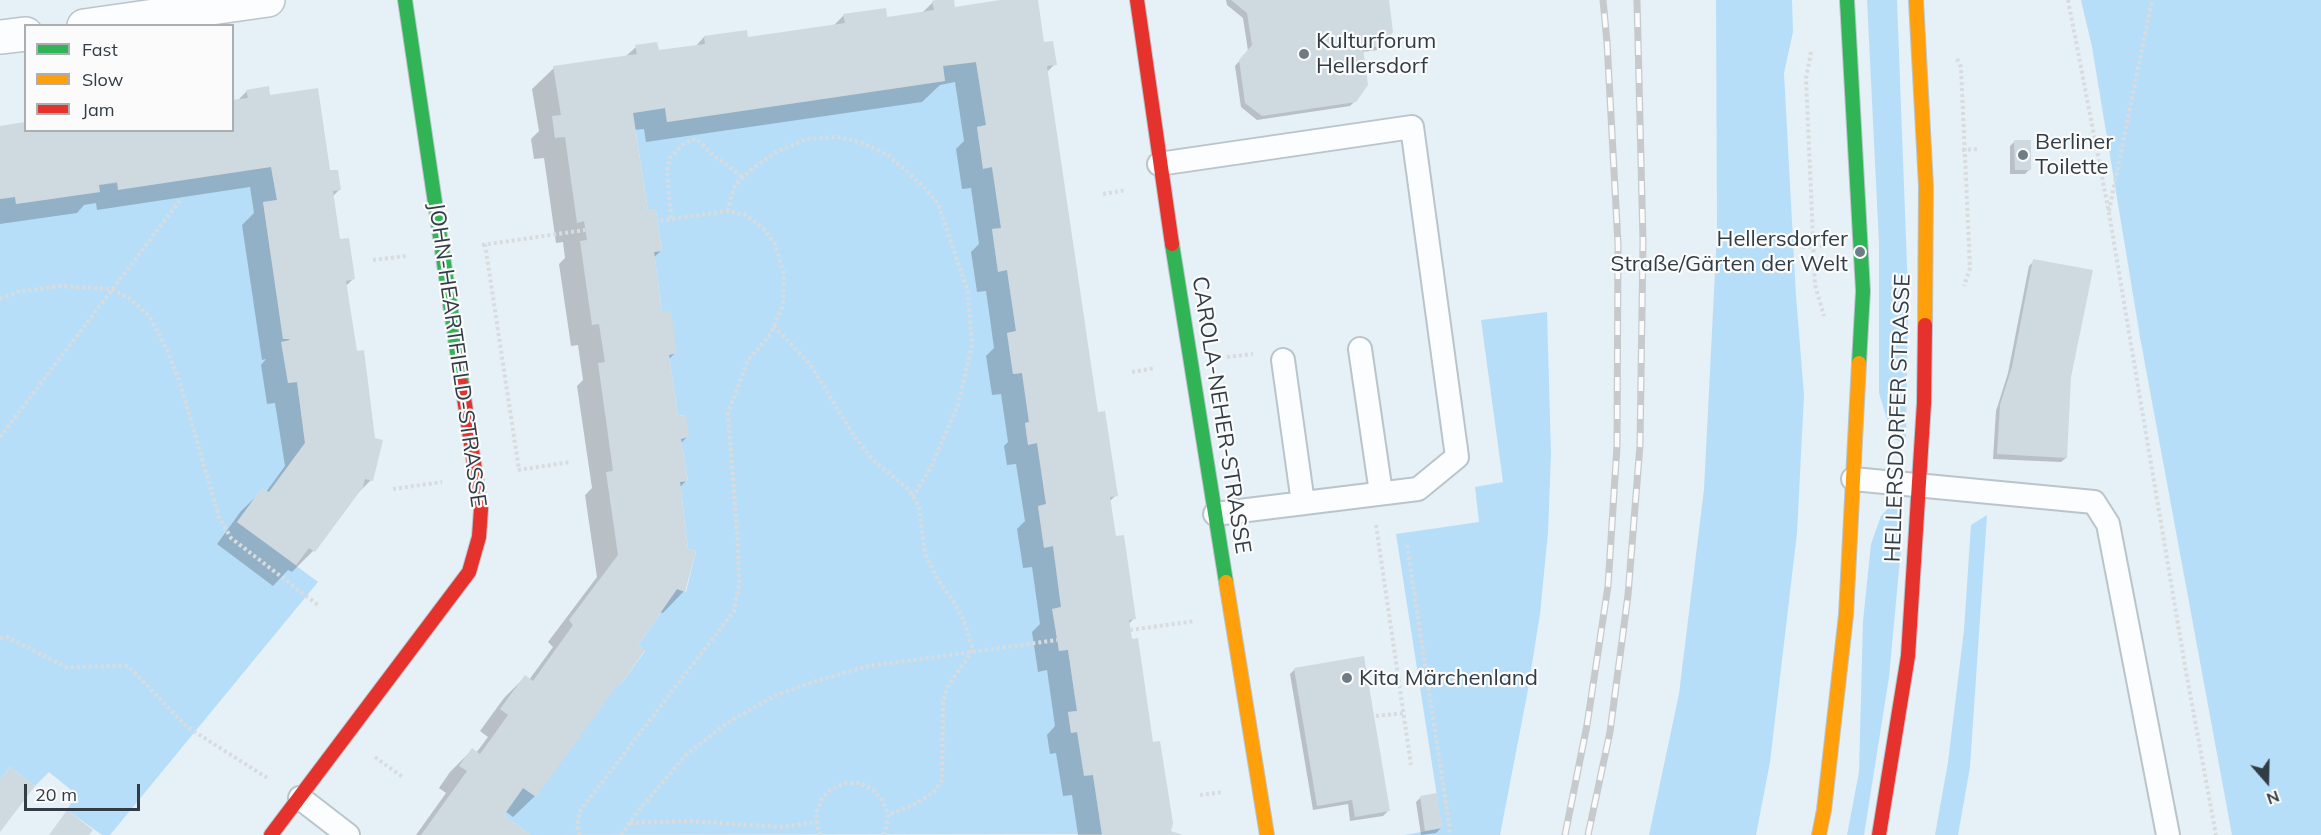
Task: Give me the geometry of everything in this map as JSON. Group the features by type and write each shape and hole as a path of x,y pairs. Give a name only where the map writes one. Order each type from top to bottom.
{"street":[{"path":"98,24 268,0"},
{"name":"JOHN-HEARTFIELD-STRASSE","path":"271,835 469,572 479,537 481,509 405,0"},
{"name":"CAROLA-NEHER-STRASSE","path":"1137,0 1159,164 1267,835"},
{"name":"HELLERSDORFER STRASSE","path":"1819,835 1824,810 1842,651 1863,291 1847,0"},
{"name":"HELLERSDORFER STRASSE","path":"1879,835 1908,656 1924,403 1926,186 1916,0"},
{"path":"0,37 24,34"}],"lane":[{"path":"1159,164 1412,127 1457,457 1418,489 1215,514"},
{"path":"1360,349 1381,494"},
{"path":"1283,360 1303,503"},
{"path":"1853,479 2094,502 2108,524 2168,835"},
{"path":"300,798 348,835"}],"path":[{"path":"2068,0 2109,213 2185,666 2216,835"},
{"path":"2109,213 2152,0"},
{"path":"1812,44 1806,78 1815,285 1824,318"},
{"path":"727,211 735,184 778,151 807,139 837,137 860,142 888,155 922,185 938,204 968,292 972,345 958,405 931,467 913,497"},
{"path":"671,218 667,170 670,158 682,145 691,140 697,140 711,154 744,177"},
{"path":"0,437 181,199"},
{"path":"580,835 577,826 580,811 734,611 739,574 728,413 748,360 770,335 783,305 784,274 775,244 764,229 746,215 727,211 658,221"},
{"path":"442,251 585,230"},
{"path":"485,244 519,470"},
{"path":"1802,247 1836,246"},
{"path":"0,299 17,292 59,286 112,290 130,299 149,316 168,352 193,426 219,517 231,538 318,605"},
{"path":"774,326 810,364 854,436 873,460 909,490 919,506 925,553 938,580 964,621 973,650"},
{"path":"1191,362 1282,350 1283,360"},
{"path":"1380,544 1411,765"},
{"path":"1407,545 1450,830 1448,835"},
{"path":"1130,630 1172,624"},
{"path":"0,638 7,637 66,667 128,666 187,727 300,798"},
{"path":"621,835 686,755 727,723 776,695 869,666 1057,640"},
{"path":"888,815 915,804 934,792 942,780 943,702 948,686 973,650"},
{"path":"1376,716 1404,713"},
{"path":"821,835 816,814 821,800 831,789 845,783 860,783 873,789 883,801 888,815 883,835"},
{"path":"1200,795 1216,792"},
{"path":"630,823 688,822 782,827 817,822"}],"shaded area":[{"path":"1716,0 1792,0 1793,32 1784,73 1796,296 1804,395 1797,533 1770,762 1756,835 1649,835 1679,694 1704,489 1717,232"},
{"path":"1867,0 1897,0 1908,292 1906,443 1893,439 1879,393 1879,244"},
{"path":"2081,0 2321,0 2321,835 2232,835 2140,337 2092,47"},
{"path":"976,62 986,125 977,127 983,168 992,167 1001,228 992,229 998,271 1007,270 1016,331 1007,333 1013,374 1022,373 1029,422 1025,423 1028,444 1037,443 1046,504 1038,507 1044,547 1053,546 1061,607 1053,609 1059,650 1068,650 1077,711 1068,712 1071,733 1077,732 1093,775 1102,834 530,835 504,815 523,788 619,683 621,684 645,651 638,645 677,589 686,592 696,551 688,549 680,482 688,481 681,439 686,415 678,416 669,355 676,353 662,312 654,252 662,251 656,210 648,211 633,113 665,108 667,122 945,81 943,66"},
{"path":"271,167 277,200 263,202 283,339 290,340 282,342 288,383 297,382 305,443 269,492 262,488 237,522 318,582 110,835 102,835 67,810 76,794 49,772 35,786 10,767 0,780 0,199 15,197 16,204 99,192 99,185"},
{"path":"1547,312 1551,454 1548,532 1540,614 1500,835 1405,835 1442,828 1396,534 1479,522 1475,487 1503,482 1481,320"},
{"path":"1901,503 1903,527 1889,677 1864,835 1847,835 1859,772 1863,621 1871,544 1881,516 1892,504"},
{"path":"1987,515 1970,767 1958,835 1935,835 1948,762 1964,630 1971,525"}],"building":[{"path":"954,0 955,7 1000,0 1038,0 1044,42 1053,41 1057,65 1047,66 1098,412 1105,411 1118,496 1110,497 1116,536 1124,535 1136,619 1129,620 1132,639 1138,638 1153,742 1160,741 1173,823 1171,831 1183,835 1102,835 1093,775 1084,776 1077,732 1071,733 1068,712 1077,711 1068,650 1059,651 1052,609 1061,607 1053,546 1044,548 1038,506 1046,504 1037,443 1028,445 1025,423 1029,422 1022,373 1013,374 1007,333 1016,331 1007,270 998,272 992,229 1001,228 992,167 983,169 977,127 986,125 976,62 943,66 945,81 667,122 665,108 633,113 648,211 656,210 662,251 654,252 662,312 671,311 677,353 669,355 678,416 686,415 689,437 681,439 688,481 680,482 688,549 696,551 685,592 677,589 638,645 645,650 536,797 523,788 504,815 530,835 421,835 467,771 459,766 472,748 480,754 508,715 500,709 525,675 533,681 573,625 569,620 618,555 606,472 613,471 598,363 605,362 599,324 592,325 580,241 587,240 584,221 577,223 565,137 555,138 552,116 561,115 553,66 637,54 635,45 657,42 659,50 705,44 704,36 747,30 748,37 845,23 843,14 886,8 887,17 934,10 932,1"},
{"name":"Kulturforum Hellersdorf","path":"1231,0 1389,0 1393,32 1383,46 1363,48 1368,85 1356,102 1262,116 1245,103 1239,60 1252,45 1247,13"},
{"path":"269,86 270,95 318,88 330,170 338,170 341,190 333,191 340,239 349,238 355,279 346,281 357,351 364,350 375,438 383,440 373,481 365,479 363,487 315,552 309,548 296,565 237,522 262,488 269,492 305,443 297,382 288,383 281,342 290,340 283,339 263,202 277,200 271,167 118,190 117,182 99,185 100,192 16,204 15,197 0,199 0,126 24,122 24,132 234,132 234,100 248,98 246,90"},
{"name":"Berliner Toilette","path":"2014,140 2031,140 2031,170 2015,170"},
{"path":"2033,259 2093,270 2071,377 2067,458 1997,454 2000,405 2012,367"},
{"path":"1364,656 1390,811 1355,817 1352,800 1317,806 1294,668"},
{"path":"10,767 35,786 0,832 0,780"},
{"path":"1437,793 1442,828 1425,831 1420,796"},
{"path":"67,810 93,830 89,835 49,835"}],"railway":[{"path":"1565,835 1587,725 1608,586 1617,446 1618,244 1603,0"},
{"path":"1588,835 1610,732 1628,595 1640,445 1643,242 1637,0"}],"traffic: fast":[{"path":"405,0 462,385"},
{"path":"1847,0 1863,291 1859,363"},
{"path":"1172,244 1226,582"}],"traffic: slow":[{"path":"1916,0 1926,186 1925,325"},
{"path":"1819,835 1824,810 1846,615 1859,363"},
{"path":"1226,582 1267,835"}],"traffic: jam":[{"path":"1137,0 1172,244"},
{"path":"1879,835 1908,656 1924,403 1925,325"},
{"path":"271,835 469,572 479,537 481,509 462,385"}],"place":[{"name":"Kulturforum Hellersdorf","path":"1304,54"},
{"name":"Berliner Toilette","path":"2023,155"},
{"name":"Hellersdorfer Straße/Gärten der Welt","path":"1860,252"},
{"name":"Kita Märchenland","path":"1347,678"}]}
